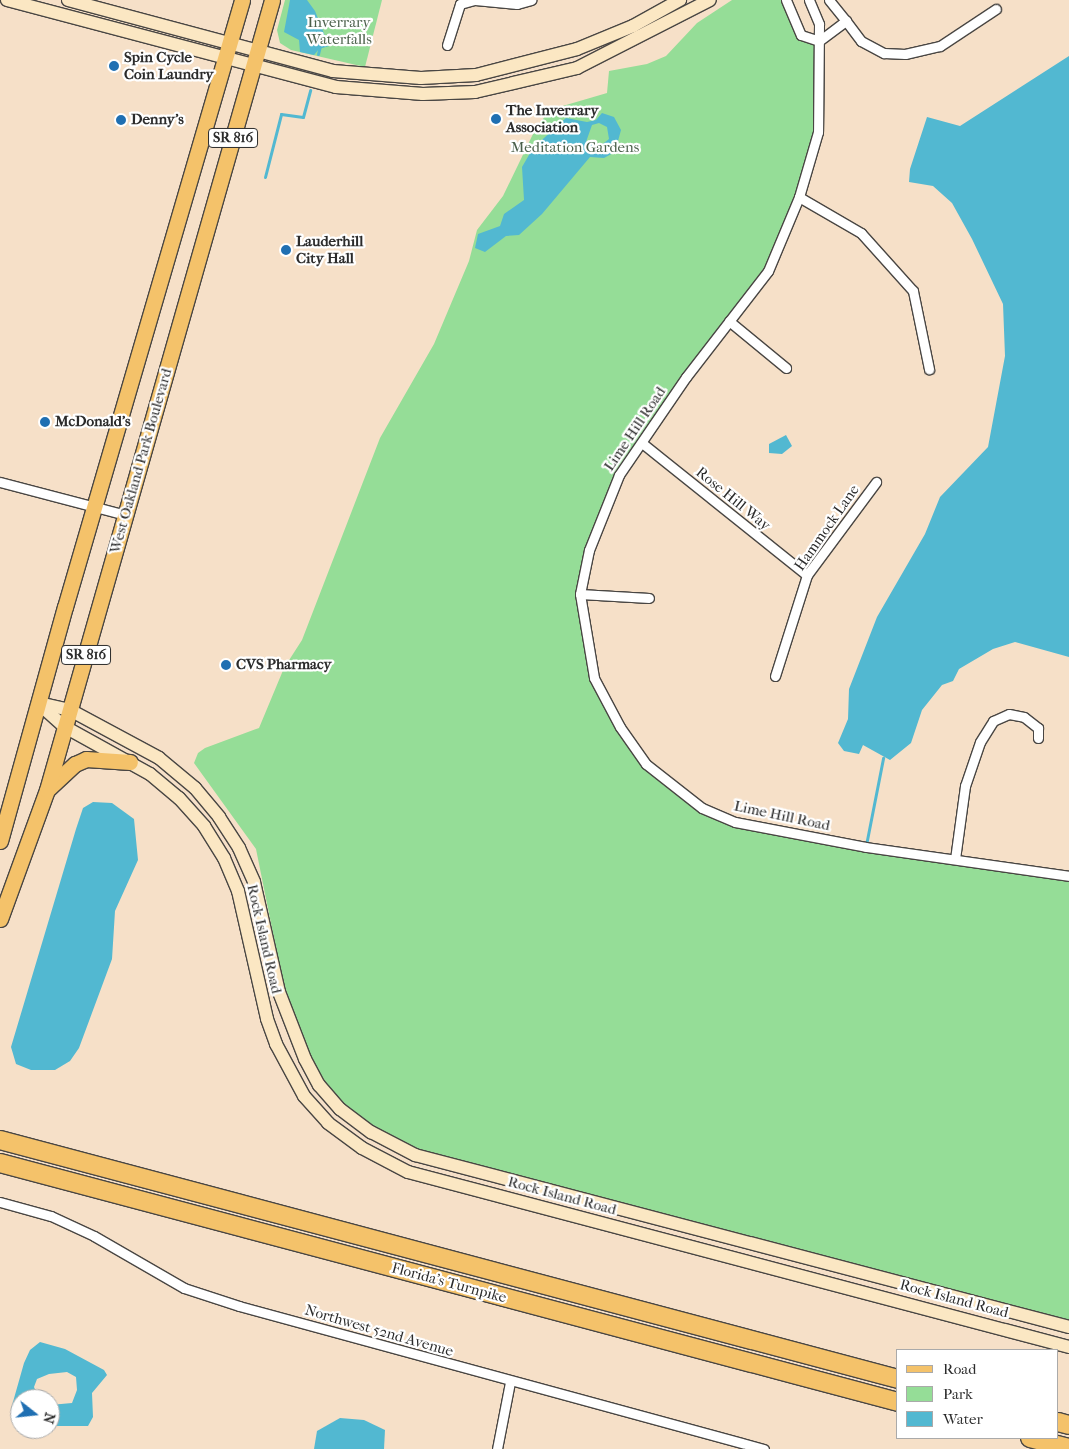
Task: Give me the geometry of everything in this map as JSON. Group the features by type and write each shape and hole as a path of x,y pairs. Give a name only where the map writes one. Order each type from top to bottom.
{"highway":[{"name":"Florida's Turnpike","path":"0,1140 896,1378"},
{"name":"Florida's Turnpike","path":"0,1163 896,1401"},
{"path":"1034,1439 1069,1448"}],"main road":[{"path":"7,0 224,60 336,87 423,94 453,91 475,92 578,68 710,0"},
{"path":"68,0 333,71 421,78 476,75"},
{"name":"West Oakland Park Boulevard","path":"0,841 94,507 242,0"},
{"name":"West Oakland Park Boulevard","path":"0,919 47,790 272,0"},
{"path":"453,91 457,84 476,75 577,49 633,26 680,0"},
{"name":"Rock Island Road","path":"38,703 70,710 166,764 195,788 219,817 239,848 254,882 279,992 305,1059 319,1085 340,1109 371,1132 415,1155 1069,1327"},
{"name":"Rock Island Road","path":"38,703 65,727 130,762 179,798 204,826 224,858 238,891 267,1019 276,1044 304,1096 328,1123 362,1148 408,1172 1069,1347"},
{"path":"47,790 74,764 86,759 130,762"}],"street":[{"path":"448,45 460,4 474,0 516,4 531,0"},
{"path":"786,0 801,35 819,41 846,22"},
{"name":"Lime Hill Road","path":"809,0 819,24 818,132 799,197 768,271 728,321 642,444 618,475 589,550 580,594 594,678 620,727 646,764 702,808 735,822 799,834 1069,876"},
{"path":"829,0 846,22 869,45 884,53 905,54 940,46 996,9"},
{"path":"799,197 861,233 913,291 928,369"},
{"path":"728,321 786,368"},
{"name":"Rose Hill Way","path":"642,444 807,575"},
{"path":"0,482 126,515"},
{"name":"Hammock Lane","path":"775,676 807,575 876,482"},
{"path":"580,594 649,598"},
{"path":"955,859 965,786 980,742 993,721 1009,714 1024,717 1038,728 1038,738"},
{"name":"Northwest 52nd Avenue","path":"0,1202 51,1216 94,1236 184,1288 732,1445 764,1449"},
{"path":"496,1449 510,1382"}],"green space":[{"name":"Inverrary Waterfalls","path":"285,0 382,0 365,67 291,50 280,43 277,30"},
{"name":"Meditation Gardens","path":"732,0 786,0 801,35 819,41 818,132 768,271 619,475 601,516 580,594 594,678 646,764 702,808 734,821 799,835 1069,876 1069,1323 418,1151 346,1112 308,1056 282,978 256,849 194,763 198,753 205,748 259,728 284,668 302,640 380,438 434,344 469,261 477,230 503,196 533,134 549,110 607,93 609,71 647,64 666,56 697,23"}],"water":[{"path":"290,0 307,0 315,11 329,46 319,49 314,55 300,52 299,40 284,32"},
{"path":"1069,56 1069,657 1015,642 993,649 959,669 953,681 942,685 922,710 911,743 890,760 863,745 859,754 844,751 838,743 848,719 849,689 877,617 925,534 940,497 988,447 1005,356 1003,304 972,239 952,203 933,186 909,182 910,169 927,117 960,126"},
{"path":"602,113 614,117 621,130 615,152 604,158 590,157 542,214 519,235 506,236 485,252 475,248 478,234 500,226 504,214 524,200 522,167 533,148 566,118 587,122 596,120","holes":["599,123 607,127 609,139 599,147 586,142 592,125"]},
{"path":"786,435 792,446 782,454 769,453 769,444"},
{"path":"93,802 112,803 134,819 138,860 115,911 112,959 79,1048 70,1061 55,1070 31,1070 16,1064 11,1047 83,808"},
{"path":"40,1342 65,1349 104,1370 107,1375 92,1393 93,1417 88,1426 60,1426 60,1404 72,1403 77,1390 76,1377 67,1372 49,1374 37,1379 35,1389 17,1389 30,1350"},
{"path":"340,1418 364,1420 385,1430 384,1449 314,1449 317,1431"}],"waterway":[{"path":"318,54 320,46"},
{"path":"265,177 281,114 303,117 310,90"},
{"path":"866,845 883,758"}],"place":[{"name":"Spin Cycle Coin Laundry","path":"114,66"},
{"name":"The Inverrary Association","path":"496,119"},
{"name":"Denny's","path":"121,120"},
{"name":"Lauderhill City Hall","path":"286,250"},
{"name":"McDonald's","path":"45,422"},
{"name":"CVS Pharmacy","path":"226,665"}]}
